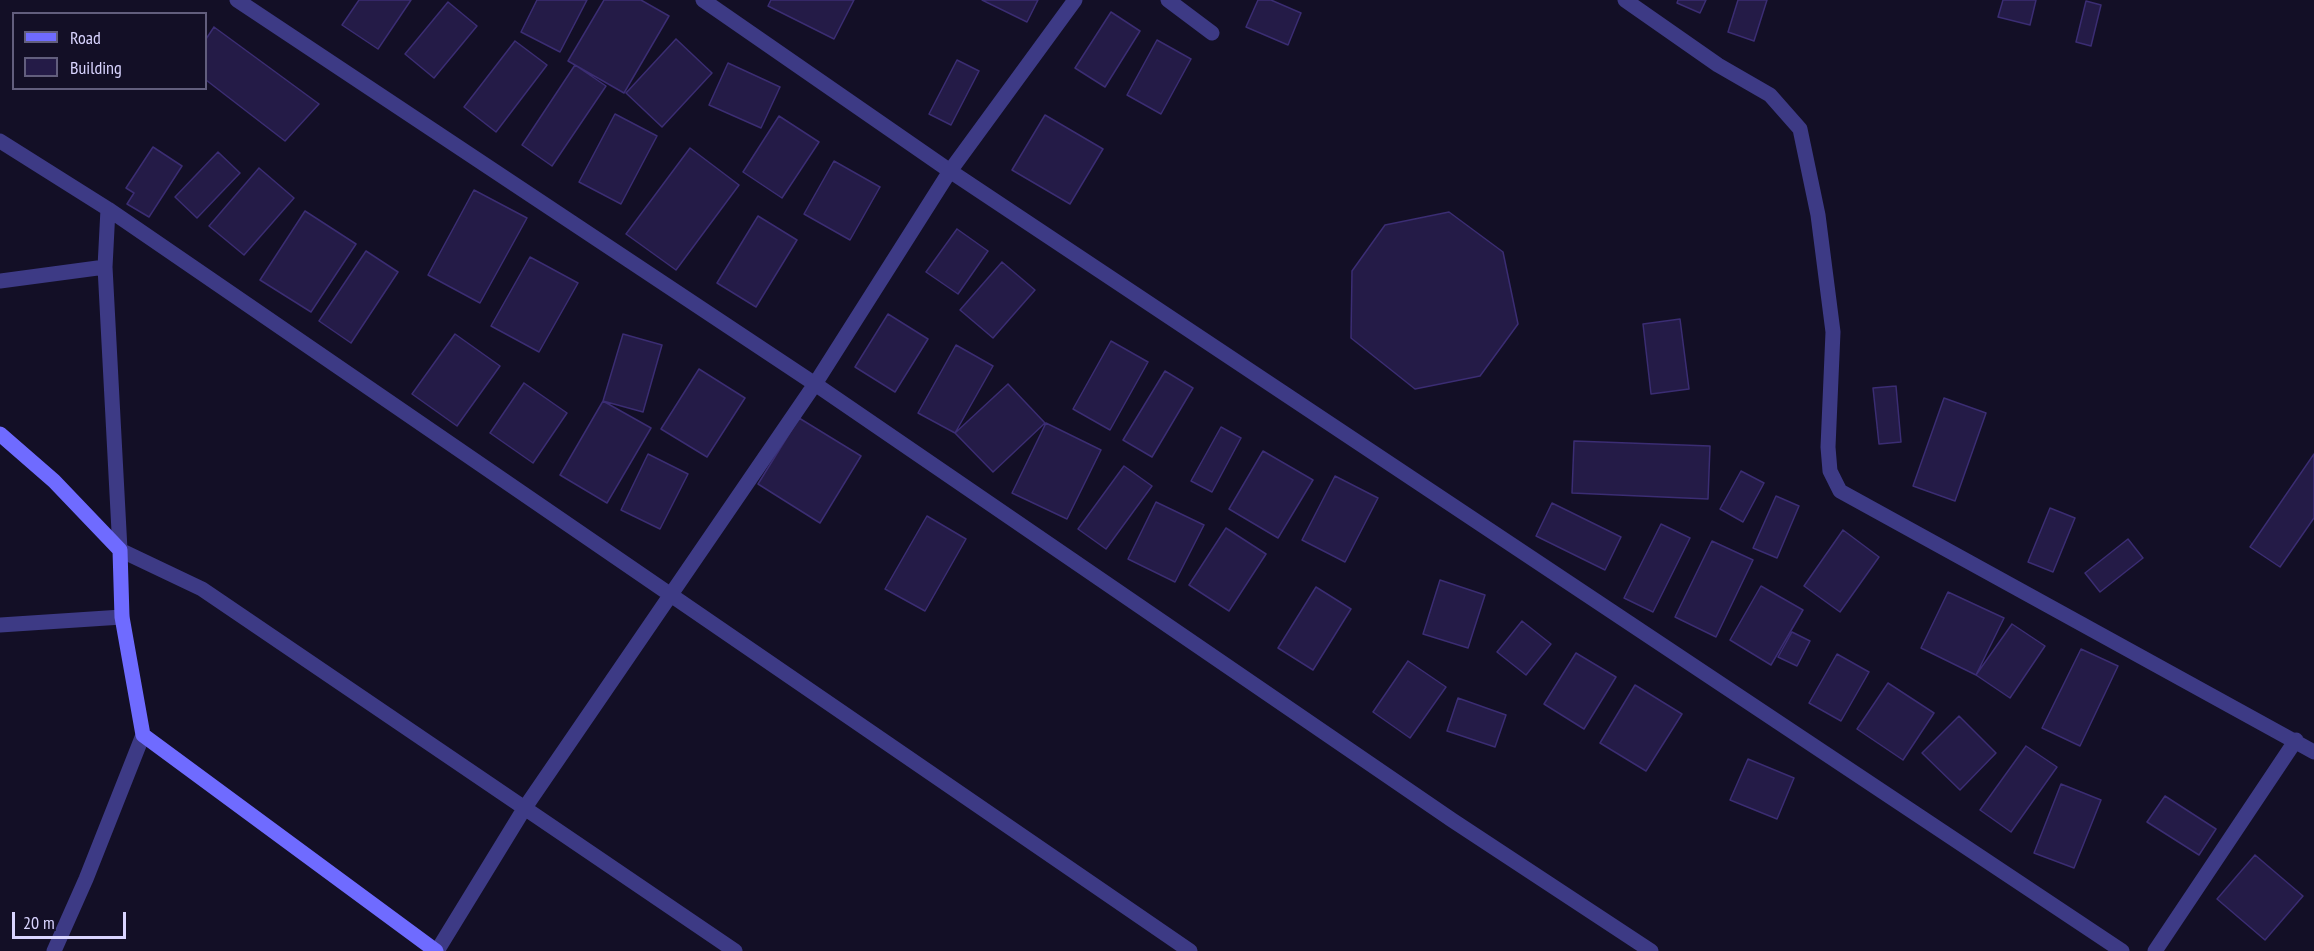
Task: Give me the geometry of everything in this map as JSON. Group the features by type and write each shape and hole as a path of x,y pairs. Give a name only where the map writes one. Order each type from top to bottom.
{"street":[{"path":"237,0 815,384 1452,820 1651,951"},
{"path":"704,0 950,171 2122,951"},
{"path":"143,735 437,951 524,809 669,594 815,384 950,171 1075,0"},
{"path":"1167,0 1212,33"},
{"path":"1625,0 1718,65 1770,95 1800,129 1818,215 1833,332 1828,447 1830,471 1840,492 2296,740 2314,752"},
{"path":"0,141 108,208 1190,951"},
{"path":"54,951 86,879 143,735 122,617 105,267 108,208"},
{"path":"0,282 105,267"},
{"path":"0,434 54,480 120,550 202,589 735,951"},
{"path":"0,625 122,617"},
{"path":"2155,951 2296,740"}],"building":[{"path":"359,0 411,0 378,49 342,25"},
{"path":"537,0 587,0 560,52 521,32"},
{"path":"604,0 641,0 669,16 624,93 568,61"},
{"path":"771,0 854,0 834,39 768,6"},
{"path":"982,0 1038,0 1027,22"},
{"path":"1258,0 1271,0 1301,13 1288,45 1246,27"},
{"path":"1678,0 1706,0 1700,13 1677,3"},
{"path":"1738,0 1767,0 1754,41 1728,32"},
{"path":"2003,0 2036,0 2030,25 1998,17"},
{"path":"2086,1 2101,5 2091,46 2076,42"},
{"path":"448,2 477,26 434,78 405,54"},
{"path":"1111,12 1140,31 1105,87 1075,68"},
{"path":"214,27 319,104 285,141 207,81 207,38"},
{"path":"676,39 712,73 662,127 626,93"},
{"path":"1157,40 1191,59 1161,114 1127,95"},
{"path":"515,41 547,65 496,132 464,107"},
{"path":"957,60 979,71 951,125 929,114"},
{"path":"728,63 780,87 761,128 709,105"},
{"path":"575,65 606,86 552,166 522,145"},
{"path":"615,114 657,136 621,204 579,182"},
{"path":"1045,115 1103,149 1070,204 1012,170"},
{"path":"779,116 819,142 782,198 743,172"},
{"path":"153,147 182,166 149,217 127,204 134,193 126,188"},
{"path":"690,148 739,185 676,270 626,234"},
{"path":"218,152 240,173 197,218 175,197"},
{"path":"834,161 880,187 850,240 804,214"},
{"path":"259,168 294,198 244,255 209,226"},
{"path":"474,190 527,218 480,303 428,275"},
{"path":"305,211 356,244 311,312 260,280"},
{"path":"1449,212 1503,252 1518,324 1480,376 1415,389 1351,338 1352,271 1385,225"},
{"path":"758,216 797,240 756,307 717,283"},
{"path":"957,229 988,251 958,294 926,272"},
{"path":"366,251 398,272 351,343 319,321"},
{"path":"530,257 578,283 539,352 491,326"},
{"path":"1002,262 1035,290 993,338 960,310"},
{"path":"888,314 928,339 895,392 855,367"},
{"path":"1680,319 1689,389 1651,394 1643,324"},
{"path":"455,334 500,366 457,426 412,394"},
{"path":"623,334 662,345 643,412 603,401"},
{"path":"1111,341 1148,362 1110,430 1073,409"},
{"path":"956,345 993,366 955,433 918,413"},
{"path":"699,369 745,398 707,457 661,429"},
{"path":"1165,371 1193,388 1152,457 1123,440"},
{"path":"524,383 567,413 533,463 490,433"},
{"path":"1008,384 1045,423 993,472 955,433"},
{"path":"1896,386 1901,442 1879,444 1873,388"},
{"path":"1944,398 1986,413 1955,501 1913,486"},
{"path":"603,401 651,428 607,503 560,475"},
{"path":"799,418 861,456 820,523 758,484"},
{"path":"1046,423 1101,450 1067,519 1012,493"},
{"path":"1221,427 1241,438 1212,492 1191,481"},
{"path":"1574,441 1710,446 1708,499 1572,493"},
{"path":"1263,451 1313,480 1278,538 1229,509"},
{"path":"648,454 688,474 660,529 621,510"},
{"path":"2314,454 2314,518 2280,567 2250,547"},
{"path":"1124,466 1152,486 1106,549 1078,529"},
{"path":"1741,471 1764,483 1743,522 1720,509"},
{"path":"1335,476 1378,498 1345,562 1302,540"},
{"path":"1776,496 1799,506 1777,558 1753,548"},
{"path":"1156,502 1204,525 1175,582 1128,559"},
{"path":"1552,503 1621,537 1605,570 1536,536"},
{"path":"2050,508 2075,518 2053,572 2028,562"},
{"path":"927,516 966,539 925,611 885,589"},
{"path":"1661,524 1690,538 1653,612 1624,598"},
{"path":"1226,528 1266,554 1229,611 1189,585"},
{"path":"1843,530 1879,557 1840,612 1804,586"},
{"path":"2128,539 2143,558 2100,592 2085,573"},
{"path":"1712,541 1753,560 1716,637 1675,617"},
{"path":"1440,580 1485,595 1468,648 1423,634"},
{"path":"1761,586 1803,610 1771,665 1730,640"},
{"path":"1316,587 1351,609 1313,670 1278,648"},
{"path":"1948,592 2004,618 1976,675 1921,648"},
{"path":"1522,621 1551,644 1526,675 1497,652"},
{"path":"2012,624 2045,646 2010,698 1976,675"},
{"path":"1792,632 1810,641 1797,666 1778,657"},
{"path":"2081,649 2118,666 2080,746 2042,728"},
{"path":"1576,653 1616,677 1584,729 1544,704"},
{"path":"1837,654 1869,672 1841,721 1809,703"},
{"path":"1408,661 1446,687 1410,738 1373,712"},
{"path":"1888,683 1934,713 1903,760 1857,729"},
{"path":"1635,685 1682,714 1646,771 1600,743"},
{"path":"1458,698 1506,715 1495,747 1447,731"},
{"path":"1959,716 1996,753 1960,790 1922,753"},
{"path":"2026,746 2057,767 2011,832 1980,810"},
{"path":"1748,759 1794,778 1777,819 1730,800"},
{"path":"2061,784 2101,800 2074,868 2034,853"},
{"path":"2165,796 2216,829 2199,855 2147,822"},
{"path":"2255,855 2303,896 2265,940 2217,899"}]}
